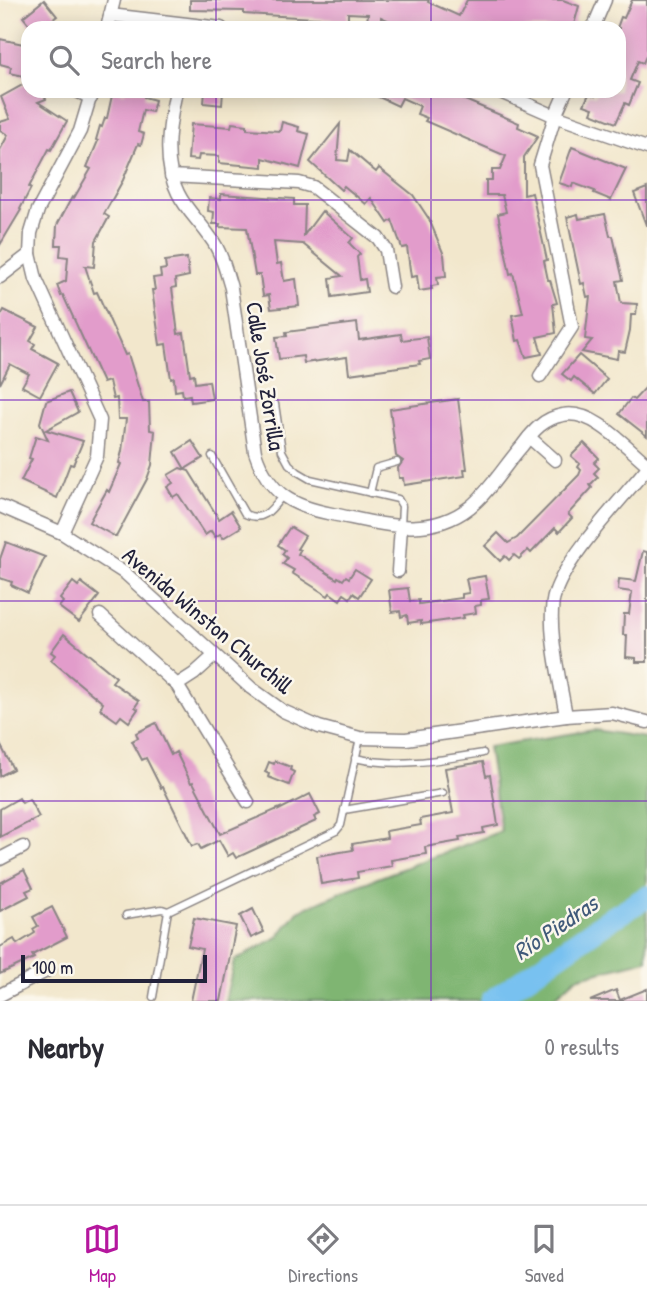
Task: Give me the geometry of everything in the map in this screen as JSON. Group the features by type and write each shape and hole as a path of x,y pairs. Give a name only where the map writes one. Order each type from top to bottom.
{"street":[{"path":"109,21 114,0"},
{"path":"596,21 605,0"},
{"path":"110,15 152,21"},
{"path":"62,533 97,456 100,420 36,279 30,254 31,233 38,210 80,131 90,98"},
{"name":"Calle José Zorrilla","path":"175,98 167,157 171,176 187,208 212,239 224,267 230,288 255,452 260,469 282,496 309,509 401,527 420,528 437,524 453,518 471,506 542,423 565,414 590,418 647,466"},
{"path":"514,98 555,116 647,148"},
{"path":"540,376 572,327 540,165 563,98"},
{"path":"171,176 299,183 313,187 378,238 386,250 392,287"},
{"path":"0,277 30,254"},
{"path":"528,437 555,460"},
{"path":"566,716 552,628 554,594 573,560 647,466"},
{"name":"Avenida Winston Churchill","path":"0,506 62,533 126,574 251,688 283,711 319,727 360,738 406,739 566,716 612,713 647,722"},
{"path":"398,570 401,527"},
{"path":"100,615 177,685 248,802"},
{"path":"177,685 214,656"},
{"path":"0,859 23,847"},
{"path":"0,995 50,969"}],"lane":[{"path":"275,404 282,451 289,464 310,479 398,499 402,506 401,527"},
{"path":"212,456 241,508 252,517 262,517 271,511 282,496"},
{"path":"370,493 376,468 397,462"},
{"path":"126,915 162,909 168,911 337,831 341,825 360,738"},
{"path":"355,758 377,763 406,763 483,753"},
{"path":"344,810 443,793"},
{"path":"153,997 168,911"}],"green space":[{"path":"594,730 647,738 647,960 576,978 550,1001 225,1001 234,961 278,937 298,911 501,831 488,747"}],"building":[{"path":"44,0 57,16 53,21 26,21 23,17"},
{"path":"190,0 429,0 428,2 459,16 467,0 563,0 579,6 575,21 390,21 381,17 381,21 367,21 368,14 348,13 348,20 244,14 244,11 190,10"},
{"path":"632,0 647,0 647,54 643,63 638,61 630,80 638,83 629,105 625,103 616,123 591,113 593,108 584,105 587,98 626,98 626,21 620,21 621,17 624,18"},
{"path":"0,39 21,44 21,75 10,73 11,67 0,64"},
{"path":"21,86 21,98 46,98 38,102 67,121 51,150 49,149 29,187 31,188 21,210 0,245 0,150 8,135 0,130 0,122 10,119 1,97"},
{"path":"111,98 155,100 152,112 143,110 138,132 144,134 141,145 138,144 123,180 104,214 109,217 96,241 94,267 85,266 94,293 97,292 125,355 128,354 143,402 149,402 150,430 155,431 152,465 147,479 116,537 89,522 107,490 109,492 121,464 126,419 118,419 117,398 113,399 109,381 103,383 63,295 61,296 57,285 66,281 68,257 60,256 61,245 56,245 57,225 91,169 87,167 98,141 96,140 100,126 102,127"},
{"path":"204,98 222,98 222,105 204,103"},
{"path":"381,98 402,98 398,106"},
{"path":"402,98 460,98 519,123 518,127 538,136 524,157 524,195 532,193 547,260 544,261 548,280 557,303 553,304 556,333 537,337 542,354 526,357 520,340 517,341 512,315 523,313 513,273 510,274 498,214 506,212 502,195 486,195 486,180 492,180 492,170 500,170 506,156 425,121 427,118 417,114 420,106"},
{"path":"282,122 299,127 298,131 309,134 300,168 263,158 263,167 219,163 219,156 199,155 198,160 188,159 191,124 231,127 232,123 247,125 247,129 280,131"},
{"path":"340,124 337,160 348,161 350,150 376,172 379,168 413,195 429,219 444,255 446,276 437,277 438,285 431,286 432,289 419,291 417,276 411,277 407,247 402,248 392,220 388,223 371,198 366,204 344,186 341,190 310,162"},
{"path":"572,147 626,169 611,200 573,183 572,187 559,183"},
{"path":"647,188 647,225 646,225 634,193"},
{"path":"221,194 294,199 294,205 305,205 304,235 322,211 353,238 349,243 360,254 357,257 360,280 365,279 367,292 332,297 330,278 342,276 303,244 274,242 277,264 281,263 284,281 296,279 299,306 271,309 269,295 263,296 260,275 255,275 247,228 219,227 220,224 213,224 214,212 208,211 209,198 221,199"},
{"path":"578,214 579,219 605,214 623,280 617,281 621,303 637,304 636,315 631,315 625,352 618,351 617,359 582,352 592,340 585,339 590,296 587,297 584,283 581,284 567,217"},
{"path":"187,258 189,276 175,279 176,287 172,288 178,334 184,333 190,375 194,374 195,383 209,381 212,399 191,402 190,395 183,396 182,390 175,391 166,344 160,345 152,290 155,290 153,278 161,277 160,270 166,269 165,261"},
{"path":"4,310 38,327 30,341 35,344 32,349 58,363 40,396 22,386 29,374 10,364 0,384 0,317"},
{"path":"357,323 359,340 401,334 402,340 427,337 430,359 419,361 420,364 349,374 347,357 304,363 303,356 279,359 276,337 287,336 286,332"},
{"path":"579,355 607,379 595,394 574,377 571,381 562,374"},
{"path":"647,386 647,436 619,414 631,398 634,400"},
{"path":"69,392 78,412 46,430 83,441 73,465 70,464 57,498 21,481 32,459 29,458 36,436 48,440 40,423 46,401"},
{"path":"458,399 467,469 464,469 465,476 404,485 403,478 399,478 398,468 403,461 396,456 390,409"},
{"path":"192,441 203,458 185,469 175,452"},
{"path":"584,443 599,458 594,463 599,468 594,473 598,477 590,485 592,488 568,514 572,518 559,532 555,528 531,553 528,550 519,559 514,555 509,560 505,556 500,561 485,546 498,533 508,543 517,538 579,475 580,464 571,456"},
{"path":"180,468 189,471 219,519 231,511 241,527 223,538 220,534 215,537 211,531 205,535 178,494 173,497 167,487 173,483 168,475"},
{"path":"290,527 305,536 297,549 300,550 298,554 337,579 338,577 343,580 346,576 349,578 355,569 371,579 359,597 353,593 350,598 344,594 340,600 330,593 328,596 292,573 294,570 283,564 287,558 282,554 285,550 278,545"},
{"path":"6,542 45,557 28,593 11,585 12,582 0,578 0,559"},
{"path":"643,551 647,552 647,662 636,662 636,658 626,657 627,635 623,635 624,614 629,614 632,592 618,590 619,579 636,581"},
{"path":"485,576 489,599 481,600 481,605 475,606 476,613 463,615 464,618 421,624 421,621 408,623 407,615 401,617 400,611 392,612 389,590 408,588 410,601 419,600 419,604 462,598 462,594 469,593 466,579"},
{"path":"73,582 78,586 81,582 99,596 79,622 59,607 63,602 60,599"},
{"path":"64,634 116,677 112,682 139,701 135,707 138,709 129,722 121,716 117,721 100,709 103,703 51,660 55,655 51,652"},
{"path":"156,723 171,755 176,752 220,834 310,794 320,814 314,817 316,821 236,858 233,853 228,856 219,840 201,849 198,844 192,846 163,787 161,788 146,758 142,760 132,741 138,738 136,733"},
{"path":"0,744 13,769 0,776"},
{"path":"275,761 291,767 290,770 294,772 289,785 268,777 269,774 265,772 269,762 274,764"},
{"path":"483,762 486,776 490,775 498,825 483,828 484,833 459,837 460,841 425,847 426,854 391,860 392,866 357,872 358,878 321,884 317,856 353,850 352,844 387,838 386,831 421,825 420,819 453,813 445,768"},
{"path":"19,798 22,803 29,799 39,817 0,837 0,809"},
{"path":"24,870 33,888 26,891 29,896 0,911 0,883"},
{"path":"52,907 67,937 32,955 34,958 0,974 0,947 14,939 17,944 35,933 33,929 38,926 33,917"},
{"path":"253,909 264,932 251,938 240,916"},
{"path":"194,918 236,926 221,1001 191,1001 202,949 188,946"},
{"path":"647,989 647,1001 590,1001 616,990 620,1000"}],"waterway":[{"name":"Río Piedras","path":"492,1001 607,921 647,897"}]}
